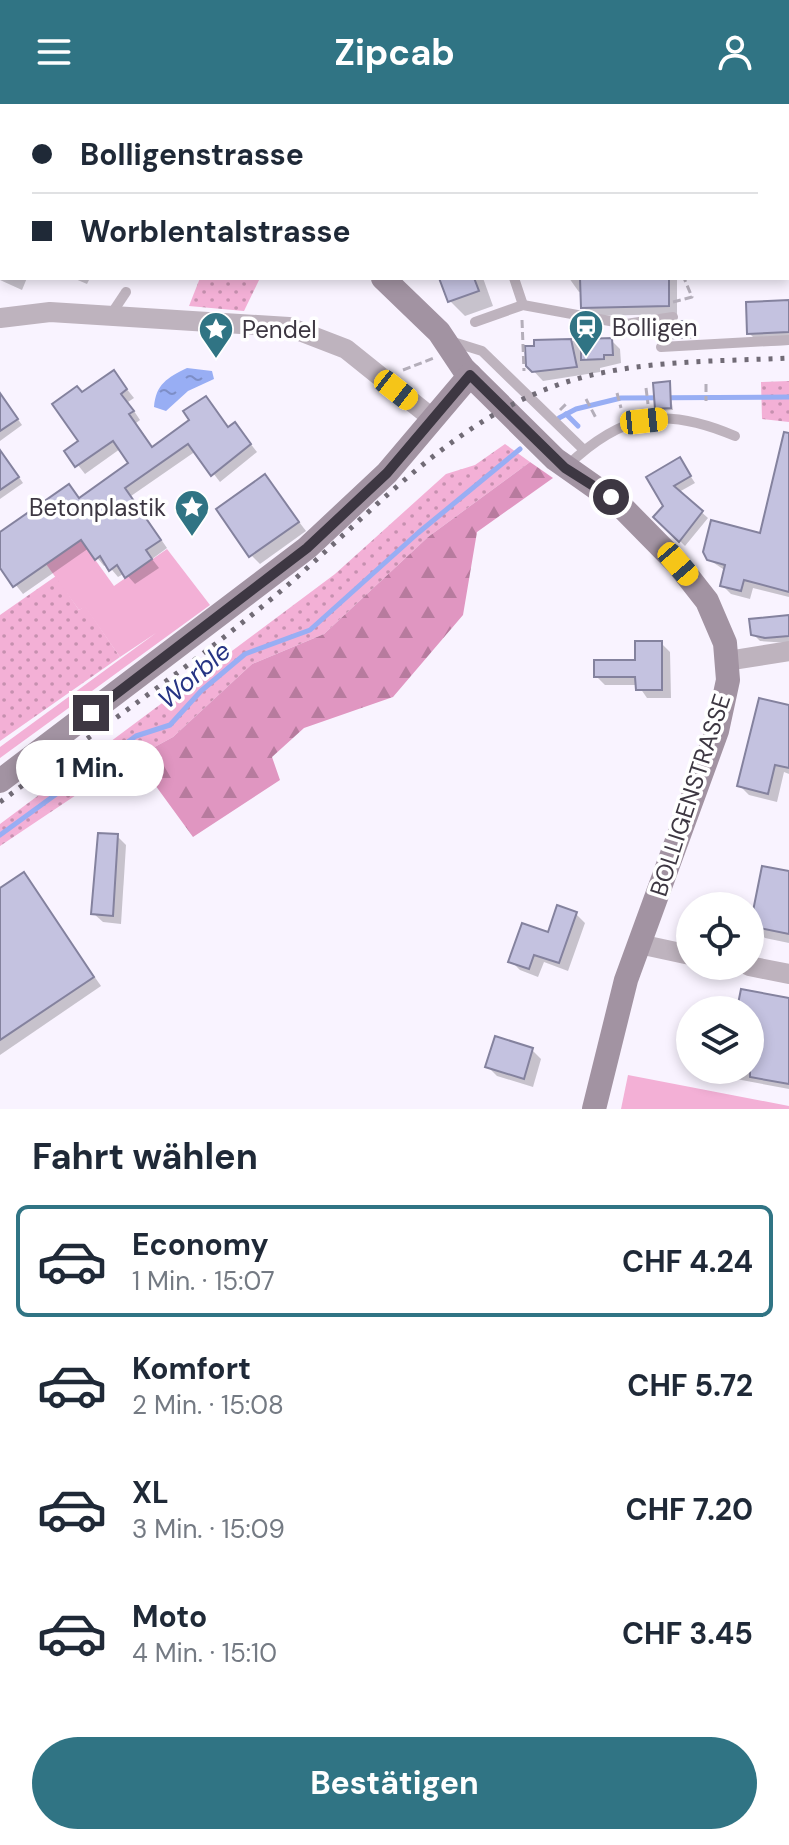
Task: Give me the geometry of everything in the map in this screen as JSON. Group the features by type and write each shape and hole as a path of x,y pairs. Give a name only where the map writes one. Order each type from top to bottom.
{"main road":[{"name":"BOLLIGENSTRASSE","path":"385,280 441,348 565,468 619,504 690,577 716,620 727,661 728,680 717,731 626,980 594,1109"},
{"path":"0,781 307,548 387,473 470,375"}],"street":[{"path":"0,318 28,313 289,327 337,344 432,418"},
{"path":"727,661 789,651"},
{"path":"639,944 676,952"},
{"path":"764,969 789,974"}],"lane":[{"path":"515,280 523,305"},
{"path":"110,316 126,292"},
{"path":"475,322 523,305 626,324 673,317"},
{"path":"661,347 789,340"},
{"path":"441,348 482,351 584,450"},
{"path":"565,468 615,428 662,419 687,420 735,436"}],"path":[{"path":"672,303 692,297 685,280"},
{"path":"522,324 522,370 529,376"},
{"path":"379,377 389,367 395,373 441,348"},
{"path":"706,384 706,401"},
{"path":"646,388 648,404"},
{"path":"617,393 621,408"},
{"path":"586,399 596,418"}],"shaded area":[{"path":"199,280 259,280 244,311 189,306"},
{"path":"789,381 789,422 762,419 761,382"},
{"path":"505,444 530,462 428,537 324,634 252,664 173,737 118,767 0,846 0,824 335,574 446,474 475,465"},
{"path":"81,540 114,586 167,549 210,605 0,758 0,747 156,633 120,657 85,607 79,610 46,564"},
{"path":"56,576 79,610 85,606 120,657 0,741 0,615"},
{"path":"628,1075 789,1106 789,1109 621,1109"}],"green space":[{"path":"530,462 553,478 477,532 463,615 393,697 304,728 272,757 280,780 193,837 150,778 118,767 173,737 252,664 324,634 428,537"}],"water":[{"path":"187,368 212,371 214,379 188,391 166,411 154,407 157,393 164,383"}],"building":[{"path":"440,280 475,280 479,291 448,302"},
{"path":"580,280 669,280 669,306 581,308"},
{"path":"789,300 789,332 747,334 746,302"},
{"path":"690,321 691,337 661,339 660,327"},
{"path":"612,338 613,355 604,355 604,359 581,360 581,339"},
{"path":"571,339 577,367 532,372 526,366 525,346 534,346 534,340"},
{"path":"114,370 127,389 121,394 134,411 129,414 152,447 189,420 183,411 206,396 228,427 235,422 251,444 211,476 188,444 125,488 161,540 146,550 152,559 125,578 117,565 109,571 100,556 95,560 81,540 13,587 0,568 0,532 69,484 79,498 128,463 113,441 75,467 64,451 78,441 52,404 77,386 82,392"},
{"path":"670,381 671,408 655,409 653,383"},
{"path":"0,393 18,419 0,431"},
{"path":"784,432 789,433 789,592 744,580 741,591 720,586 725,565 707,560 703,552 711,520 760,533"},
{"path":"0,450 19,477 0,490"},
{"path":"680,457 691,476 674,486 703,511 679,542 653,517 663,506 646,477"},
{"path":"265,474 299,522 249,557 216,509"},
{"path":"789,615 789,636 765,638 751,635 749,619"},
{"path":"635,641 662,641 662,690 636,690 635,677 594,677 594,660 635,660"},
{"path":"759,698 789,705 789,768 775,765 768,794 737,786"},
{"path":"98,833 118,834 113,916 91,914"},
{"path":"762,866 789,871 789,934 764,929 764,892 757,892"},
{"path":"24,872 94,977 0,1040 0,888"},
{"path":"557,905 577,912 559,963 534,955 529,969 508,962 522,923 548,932"},
{"path":"741,989 789,998 789,1084 764,1080 764,996 740,996"},
{"path":"495,1036 533,1048 524,1079 485,1067"}],"waterway":[{"name":"Worble","path":"559,418 576,409 621,398 789,397"},
{"path":"566,414 578,426"},
{"name":"Worble","path":"0,835 136,736 170,725 201,691 245,654 310,630 418,533 520,449"}],"railway":[{"path":"0,802 209,649 308,568 435,455 506,408 544,390 603,372 665,364 789,358"}],"place":[{"name":"Bolligen","path":"586,358"},
{"name":"Pendel","path":"216,360"},
{"name":"Betonplastik","path":"192,538"}],"route":[{"path":"91,713 307,548 387,473 470,375 565,468 611,497"}]}
